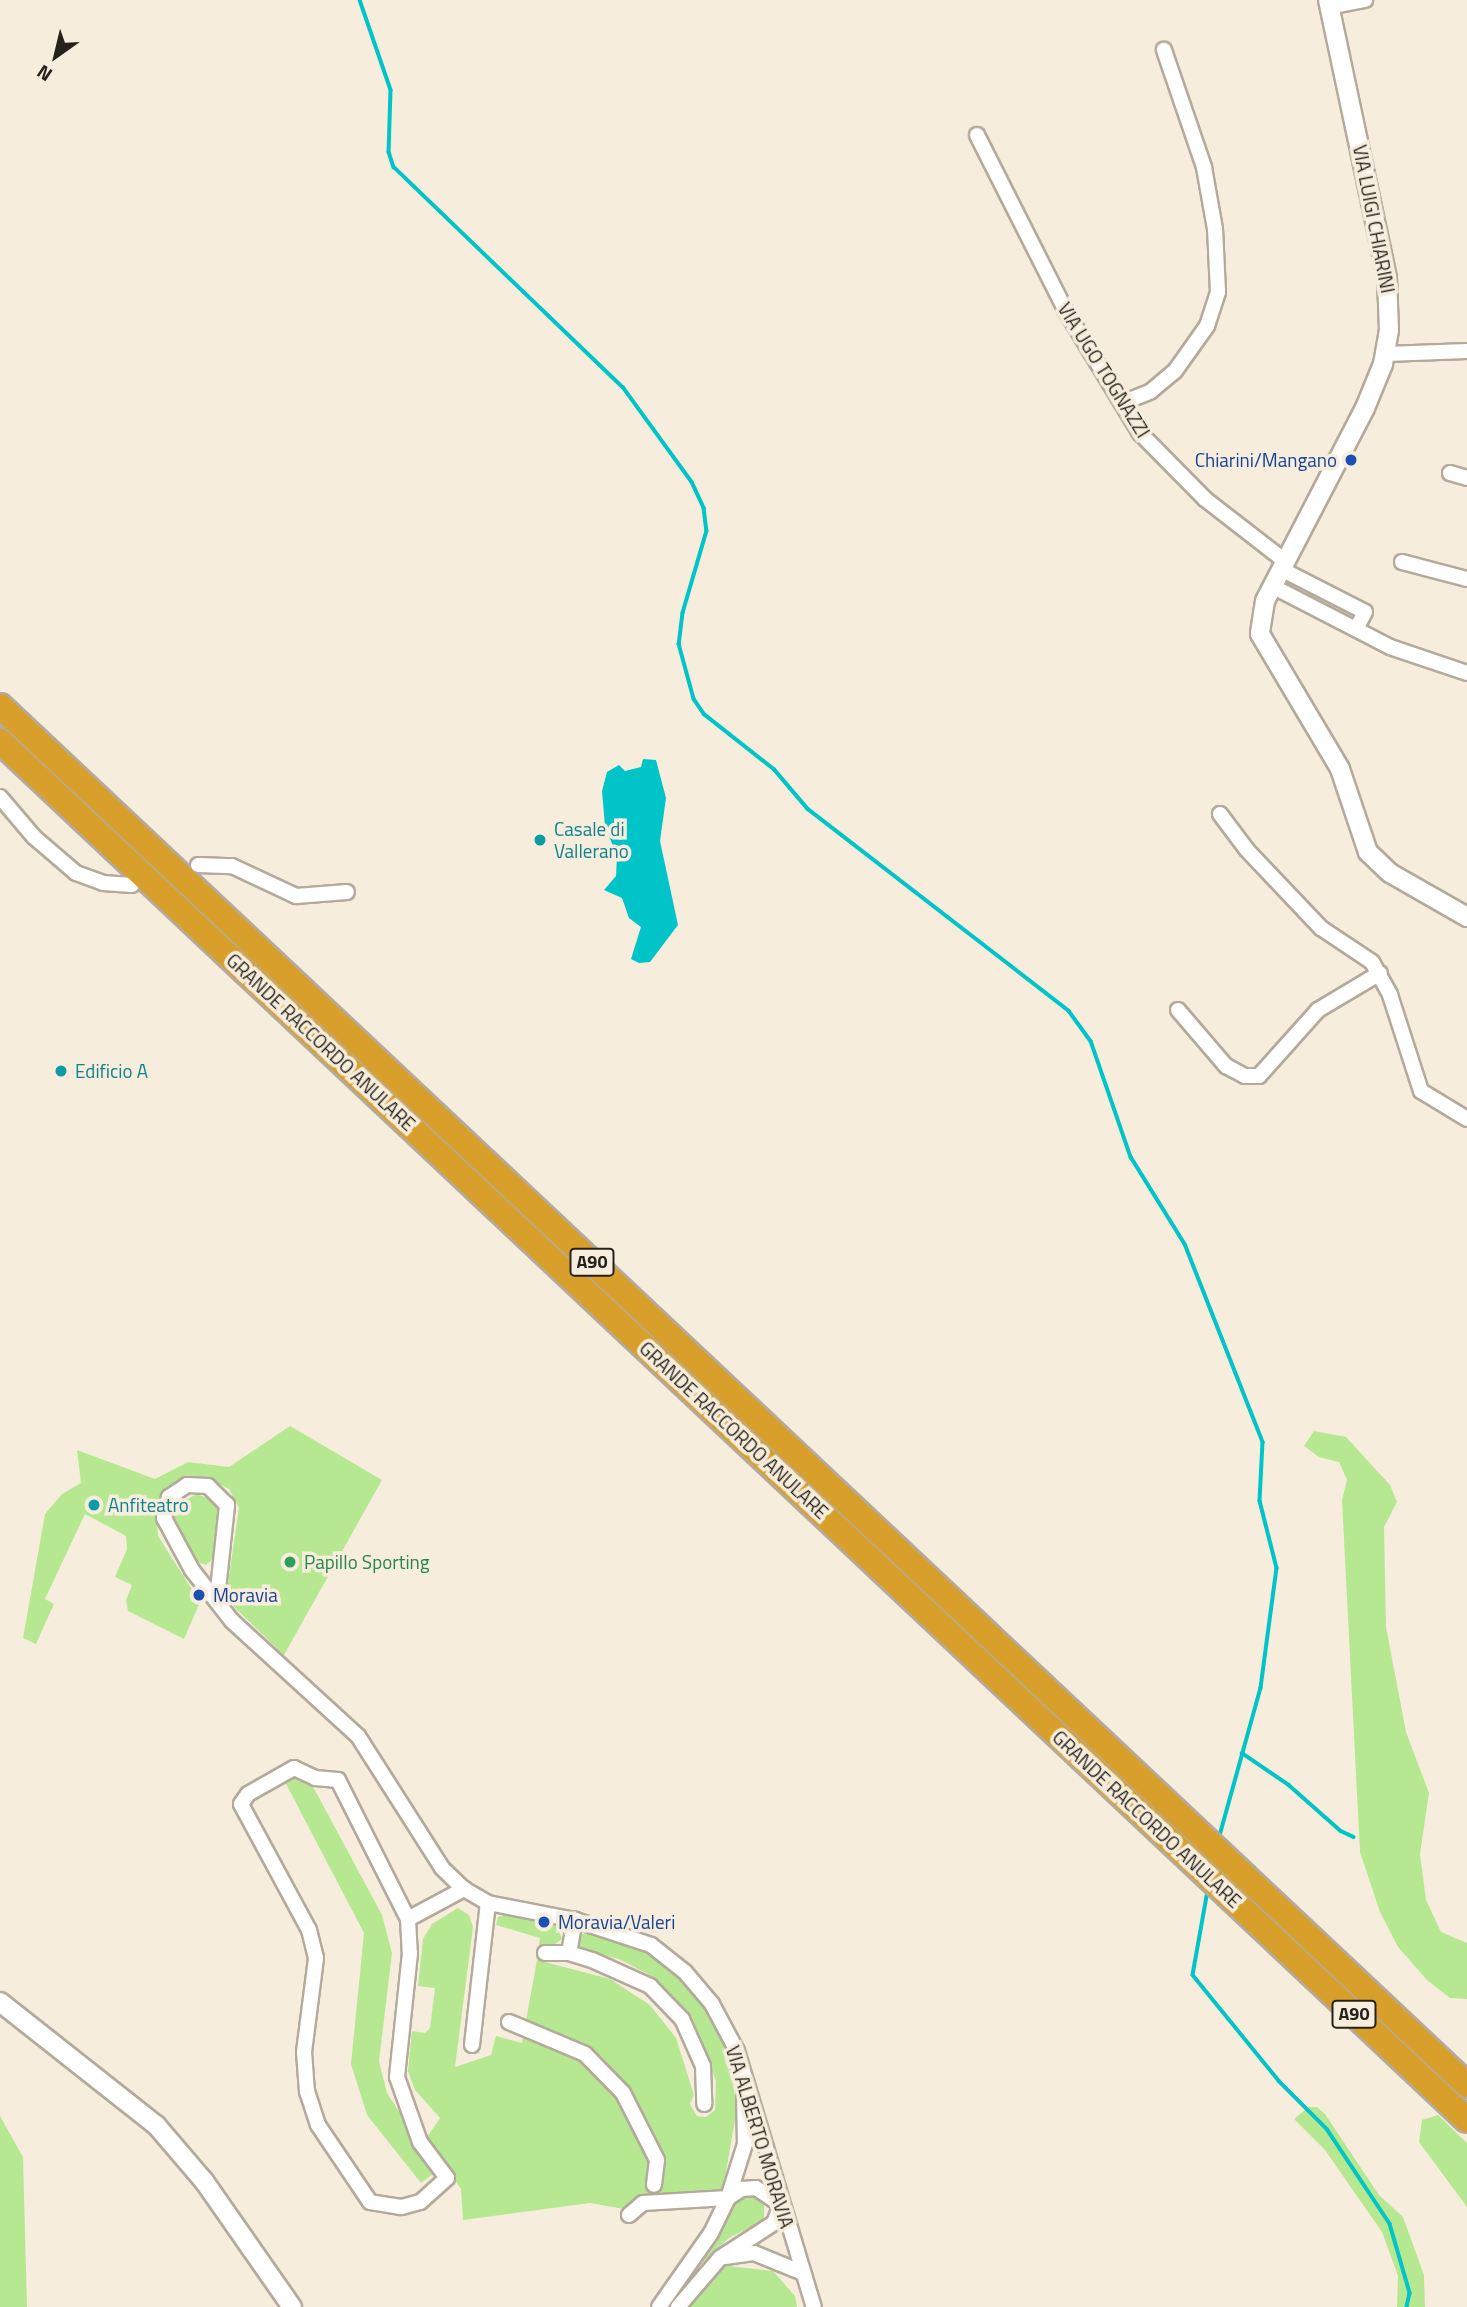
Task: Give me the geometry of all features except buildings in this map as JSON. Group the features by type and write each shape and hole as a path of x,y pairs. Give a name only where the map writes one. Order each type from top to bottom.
{"highway":[{"path":"0,698 25,730"},
{"name":"GRANDE RACCORDO ANULARE","path":"0,706 1467,2085"},
{"name":"GRANDE RACCORDO ANULARE","path":"0,741 1467,2120"},
{"path":"0,759 116,850"}],"street":[{"path":"1328,3 1365,0"},
{"name":"VIA LUIGI CHIARINI","path":"1328,3 1388,278 1390,319 1386,354 1364,408 1261,612 1261,639 1340,769 1364,846 1384,868 1467,917"},
{"path":"1122,403 1151,391 1175,371 1207,326 1218,292 1215,229 1205,167 1164,50"},
{"name":"VIA UGO TOGNAZZI","path":"976,135 1066,311 1140,433 1184,479 1283,565 1365,612 1356,629"},
{"path":"1386,354 1467,351"},
{"path":"1450,472 1467,478"},
{"path":"1402,562 1467,579"},
{"path":"1272,586 1405,653 1467,673"},
{"path":"0,797 34,837 76,873 103,883 132,885"},
{"path":"1220,814 1245,848 1321,928 1361,952 1380,973 1421,1091 1467,1119"},
{"path":"198,865 232,866 296,896 347,892"},
{"path":"1178,1010 1226,1066 1245,1076 1259,1076 1318,1010 1380,973"},
{"name":"VIA ALBERTO MORAVIA","path":"217,1599 227,1505 208,1486 187,1485 166,1504 165,1526 192,1570 232,1621 358,1736 428,1849 464,1889 488,1903 575,1920 651,1945 684,1972 712,2004 743,2074 814,2307"},
{"path":"294,1768 314,1778 338,1780 408,1919 410,1953 397,2077 421,2143 447,2178 420,2202 383,2208 370,2202 318,2126 307,2092 304,2052 316,1958 309,1930 241,1808 247,1794 294,1768"},
{"path":"408,1919 464,1889"},
{"path":"472,2045 488,1903"},
{"path":"569,1953 575,1920"},
{"path":"545,1953 569,1953 623,1970 650,1986 682,2019 703,2066 704,2104"},
{"path":"0,2002 156,2125 204,2181 292,2307"},
{"path":"509,2022 585,2054 624,2092 657,2160 654,2185"},
{"path":"659,2307 711,2233 728,2198 745,2144 743,2074"},
{"path":"629,2215 643,2203 728,2198 742,2189 756,2188 781,2205 774,2223 720,2258 678,2307"},
{"path":"720,2258 754,2253 803,2273"}],"green space":[{"path":"290,1426 382,1480 284,1655 234,1607 227,1590 239,1508 229,1489 205,1477 185,1479 163,1499 157,1517 158,1536 200,1602 184,1639 128,1611 126,1600 132,1585 115,1577 127,1549 126,1536 85,1514 45,1599 54,1604 36,1644 23,1638 45,1514 62,1494 81,1483 77,1450 155,1479 188,1462 229,1467"},
{"path":"1314,1431 1346,1437 1390,1485 1397,1502 1384,1527 1386,1627 1406,1732 1429,1793 1420,1854 1426,1900 1441,1932 1467,1943 1467,1999 1450,1998 1427,1980 1398,1947 1380,1912 1360,1852 1342,1500 1347,1480 1339,1462 1319,1457 1304,1446"},
{"path":"197,1494 212,1500 221,1515 215,1557 206,1565 195,1561 173,1522 176,1505"},
{"path":"296,1774 310,1781 382,1915 392,1953 379,2061 387,2093 437,2171 421,2183 367,2115 351,2064 364,1933 284,1780"},
{"path":"458,1908 469,1915 473,1927 455,2067 491,2055 496,2036 522,2043 537,1960 610,1979 650,2005 676,2038 694,2095 690,2104 697,2116 706,2117 715,2110 716,2081 692,2017 648,1974 619,1959 583,1950 577,1944 577,1937 587,1932 633,1945 672,1971 711,2017 729,2056 737,2109 723,2189 639,2196 624,2209 590,2203 463,2220 461,2189 425,2140 440,2118 415,2090 408,2071 412,2031 425,2033 430,2028 435,1988 418,1986 423,1939 432,1924"},
{"path":"507,1914 557,1926 562,1939 551,1947 539,1945 540,1938 496,1925 498,1917"},
{"path":"1309,2107 1317,2107 1325,2114 1379,2195 1403,2217 1424,2275 1425,2307 1397,2307 1398,2276 1382,2232 1325,2150 1294,2119"},
{"path":"1438,2115 1467,2143 1467,2207 1419,2142 1422,2120"},
{"path":"0,2116 23,2157 27,2307 0,2307"},
{"path":"748,2194 764,2202 764,2220 729,2238 702,2263 736,2202"},
{"path":"721,2265 773,2271 795,2296 797,2307 679,2307"}],"water":[{"path":"643,759 656,760 666,798 660,841 678,925 650,962 639,963 631,959 641,927 629,918 622,898 604,890 616,876 617,856 605,826 602,791 607,772 619,765 625,771 641,767"}],"waterway":[{"path":"360,0 391,90 389,152 394,167 623,387 692,482 704,508 707,531 683,613 679,644 694,699 704,714 774,769 808,809 1069,1011 1091,1041 1131,1157 1185,1244 1263,1442 1260,1501 1277,1568 1261,1688 1219,1839"},
{"path":"1242,1753 1289,1785 1341,1831 1354,1837"},
{"path":"1208,1891 1193,1975 1279,2081 1327,2129 1390,2224 1410,2293 1407,2307"}],"place":[{"name":"Chiarini/Mangano","path":"1351,460"},
{"name":"Casale di Vallerano","path":"540,840"},
{"name":"Edificio A","path":"61,1071"},
{"name":"Anfiteatro","path":"94,1505"},
{"name":"Papillo Sporting","path":"290,1562"},
{"name":"Moravia","path":"199,1595"},
{"name":"Moravia/Valeri","path":"544,1922"}]}
